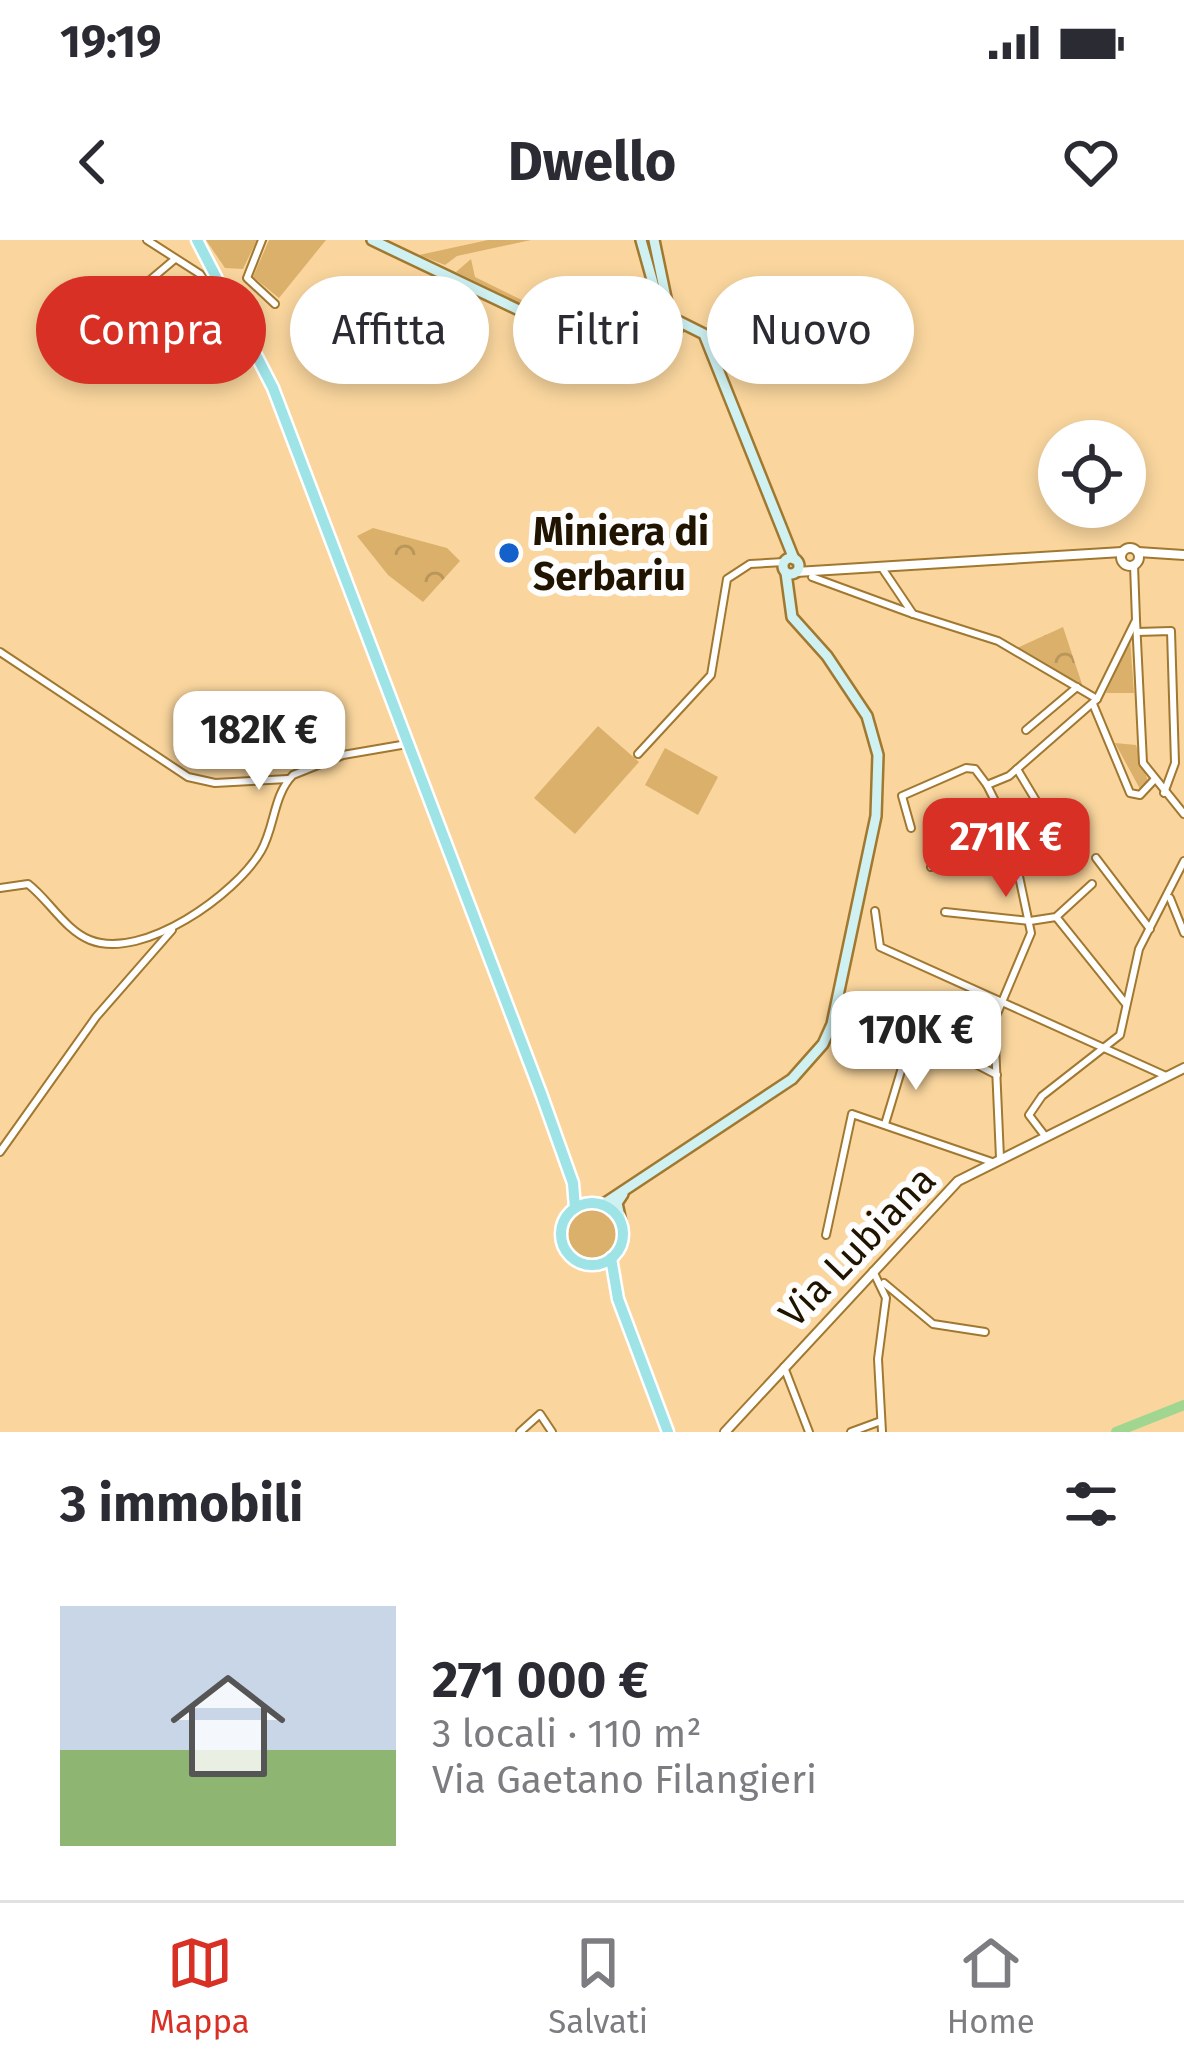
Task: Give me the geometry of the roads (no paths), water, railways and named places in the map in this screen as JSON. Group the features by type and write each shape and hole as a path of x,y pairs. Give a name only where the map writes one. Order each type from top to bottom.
{"main road":[{"path":"196,240 273,388 574,1183 575,1208 562,1227 563,1246 576,1260 594,1265 616,1292"},
{"path":"372,240 513,307"},
{"path":"641,240 655,276"},
{"path":"654,240 656,276"},
{"path":"575,1208 596,1204 630,1186 792,1079 823,1044 832,1024 876,816 878,755 867,716 827,656 792,617 792,567 698,330 683,327"},
{"path":"574,1183 621,1222"},
{"path":"594,1265 611,1258 622,1241 617,1203 630,1186"},
{"path":"611,1258 616,1292 668,1428"}],"street":[{"path":"147,240 200,274 208,258"},
{"path":"262,240 247,278 275,304"},
{"path":"155,276 175,259"},
{"path":"638,754 710,675 727,579 750,564 882,565 1108,556 1131,562 1184,555"},
{"path":"1131,562 1142,756 1154,780 1182,810"},
{"path":"882,565 913,614"},
{"path":"792,567 998,641 1095,701 1130,793 1140,795 1154,780"},
{"path":"987,785 1018,769 1095,701 1136,620"},
{"path":"1127,633 1171,631 1175,763 1164,793"},
{"path":"0,652 188,776 215,783 288,779 343,755 408,744"},
{"path":"1025,730 1076,687"},
{"path":"826,1235 852,1114 996,1160 994,1021 1020,970 1030,921 1012,842 987,785 975,770 966,768 902,796 911,828"},
{"path":"1018,769 1044,814 1059,813 1069,824"},
{"path":"0,1152 96,1017 175,927 252,865 268,839 288,779"},
{"path":"931,867 1012,842"},
{"path":"1096,858 1150,929"},
{"path":"1045,1136 1028,1115 1042,1096 1120,1035 1139,949 1184,862"},
{"path":"0,888 28,884 90,940 124,940 175,927"},
{"path":"945,912 1030,921 1056,917 1093,884"},
{"path":"1169,896 1184,933"},
{"path":"874,911 880,947 1166,1076"},
{"path":"1056,917 1126,1004"},
{"path":"933,1027 937,1044 997,1076"},
{"path":"885,1124 907,1051"},
{"name":"Via Lubiana","path":"725,1432 958,1181 1184,1068"},
{"path":"873,1271 933,1324 986,1331"},
{"path":"881,1281 886,1298 878,1359 882,1432"},
{"path":"784,1367 809,1432"},
{"path":"520,1432 540,1414 552,1432"},
{"path":"851,1432 881,1421"}],"waterway":[{"path":"1116,1432 1184,1405"}],"place":[{"name":"Miniera di Serbariu","path":"509,553"}]}
